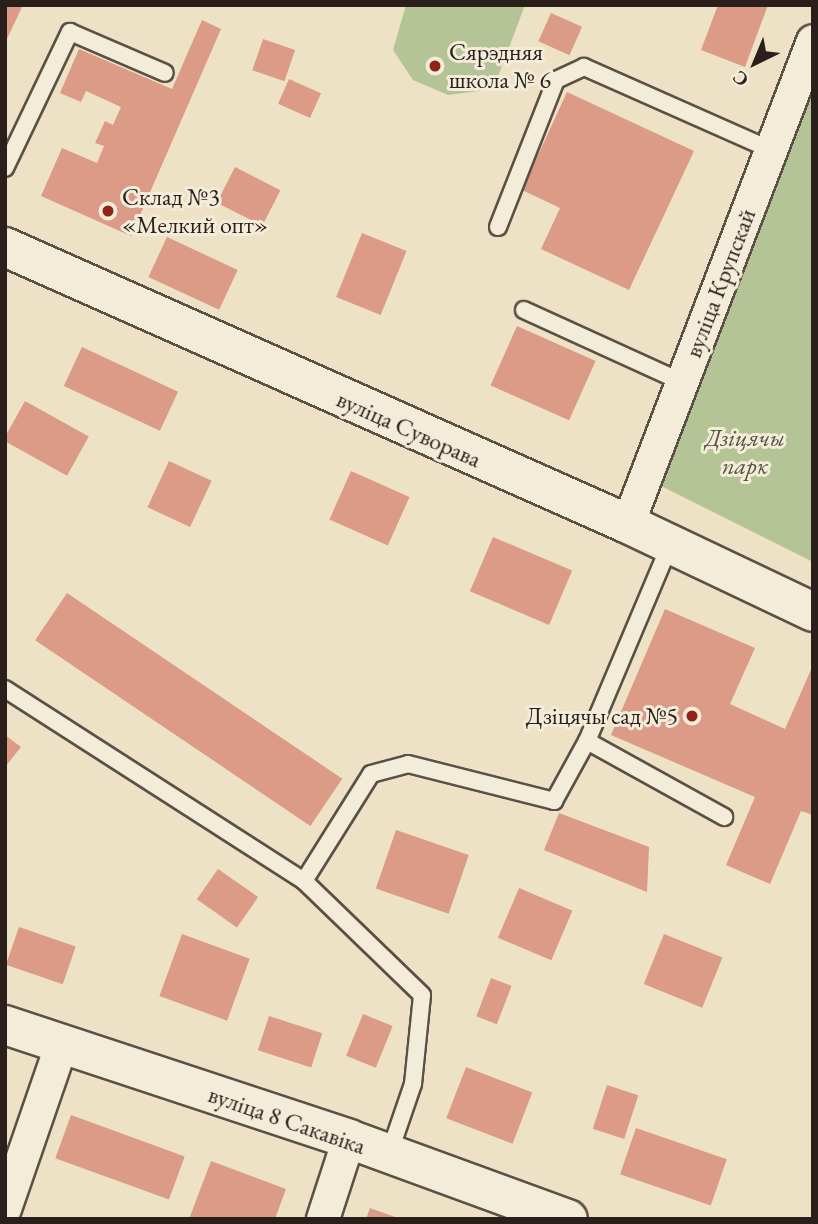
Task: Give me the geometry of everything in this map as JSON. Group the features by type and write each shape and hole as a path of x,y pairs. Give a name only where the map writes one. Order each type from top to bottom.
{"street":[{"name":"вуліца Крупскай","path":"628,524 813,41"},
{"name":"вуліца Суворава","path":"5,247 628,524 669,547 813,612"},
{"name":"вуліца 8 Сакавіка","path":"5,1026 349,1139 568,1219"},
{"path":"5,1209 62,1043"},
{"path":"323,1219 349,1139"}],"lane":[{"path":"5,168 70,32 165,74"},
{"path":"498,227 556,80 584,67 771,150"},
{"path":"524,310 682,383"},
{"path":"304,881 371,774 408,764 554,800 587,741 669,547"},
{"path":"5,689 304,881 422,995 413,1084 389,1155"},
{"path":"587,741 724,817"}],"green space":[{"path":"406,5 525,5 496,82 479,91 448,95 413,80 393,50"},
{"name":"Дзіцячы парк","path":"813,82 813,562 659,485"}],"building":[{"path":"5,5 23,5 5,43"},
{"path":"718,5 768,5 745,67 701,50"},
{"path":"551,13 582,27 569,55 538,41"},
{"path":"202,20 221,29 131,236 41,196 62,148 97,163 104,146 95,143 105,121 113,125 121,107 86,91 81,102 60,93 79,49 172,89"},
{"path":"263,39 295,50 284,81 252,70"},
{"path":"289,79 321,93 310,118 278,104"},
{"path":"567,92 694,151 629,290 541,249 560,208 522,190"},
{"path":"235,167 280,190 262,226 217,203"},
{"path":"362,233 407,251 381,315 336,297"},
{"path":"167,237 238,270 219,310 148,277"},
{"path":"517,326 596,361 569,420 491,385"},
{"path":"82,347 178,392 160,431 64,386"},
{"path":"25,401 89,436 67,476 5,441"},
{"path":"169,461 212,481 190,527 147,507"},
{"path":"351,471 409,497 388,545 329,519"},
{"path":"493,537 572,571 549,625 470,591"},
{"path":"67,593 342,779 310,826 35,640"},
{"path":"665,609 755,648 730,704 785,729 813,665 813,815 801,811 770,884 726,865 755,797 611,735"},
{"path":"5,735 21,747 5,767"},
{"path":"559,813 649,847 647,892 544,850"},
{"path":"396,830 469,855 449,914 376,889"},
{"path":"218,869 258,897 237,927 197,899"},
{"path":"519,888 572,911 551,960 498,938"},
{"path":"19,927 76,947 63,984 6,965"},
{"path":"182,934 250,959 227,1021 159,996"},
{"path":"664,934 722,958 702,1008 644,984"},
{"path":"491,978 512,986 497,1024 476,1016"},
{"path":"363,1014 393,1026 376,1068 346,1056"},
{"path":"269,1016 322,1033 311,1068 258,1050"},
{"path":"466,1067 532,1092 513,1144 446,1118"},
{"path":"607,1085 638,1095 624,1139 593,1129"},
{"path":"71,1115 185,1156 169,1200 55,1158"},
{"path":"636,1128 727,1159 711,1206 620,1174"},
{"path":"211,1161 286,1189 275,1219 189,1219"},
{"path":"370,1208 398,1218 398,1219 366,1219"}],"place":[{"name":"Сярэдняя школа № 6","path":"435,66"},
{"name":"Склад №3 «Мелкий опт»","path":"108,211"},
{"name":"Дзіцячы сад №5","path":"692,716"}]}
